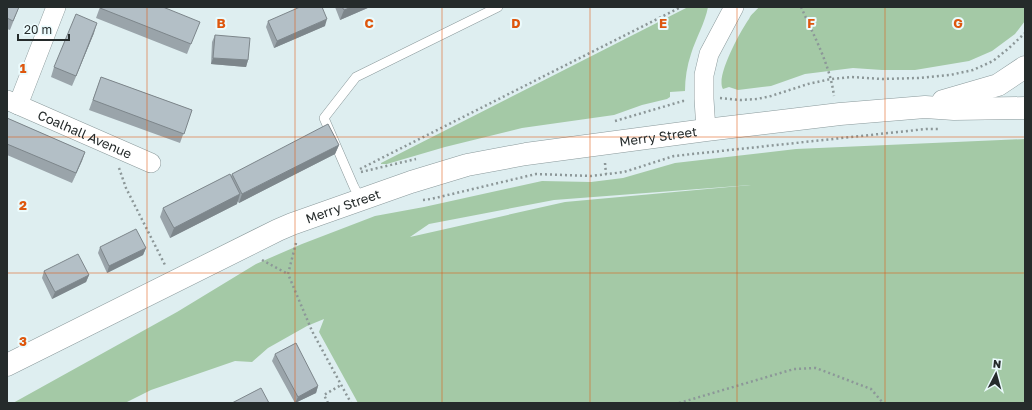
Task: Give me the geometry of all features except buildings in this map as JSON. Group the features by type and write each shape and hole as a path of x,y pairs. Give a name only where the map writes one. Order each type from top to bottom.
{"main road":[{"path":"925,107 998,85 1025,66"},
{"name":"Merry Street","path":"7,365 241,249 266,235 302,220 411,182 467,165 526,154 706,130 836,115 925,107"},
{"path":"925,107 954,109 1025,108"}],"street":[{"name":"Coalhall Avenue","path":"56,7 13,103 151,163"},
{"name":"Merry Street","path":"706,130 704,75 709,54 733,8"}],"lane":[{"path":"360,200 324,118 356,77 498,7"}],"path":[{"path":"349,175 681,7"},
{"path":"802,7 822,53 831,79 836,115"},
{"path":"416,200 431,199 536,174 591,176 624,172 674,156 926,129 942,129"},
{"path":"123,150 118,166 126,188 174,282"},
{"path":"302,220 288,274 312,331 351,403"},
{"path":"241,249 288,274"},
{"path":"679,403 794,369 816,368 871,389 883,403"},
{"path":"328,403 324,395 341,385"}],"green space":[{"path":"688,7 708,7 687,68 685,91 670,92 670,97 667,99 642,105 614,115 522,128 445,147 387,164 381,164 381,163"},
{"path":"759,7 1025,7 1025,21 1015,34 992,51 969,61 915,70 853,68 805,74 771,86 738,90 729,87 723,89 721,83 730,54 740,33 752,14"},
{"path":"1025,139 1025,403 358,403 319,332 324,319 307,326 268,348 252,362 235,361 151,390 125,403 13,403 177,312 256,264 302,244 375,216 424,207 542,181 591,182 623,178 675,163 796,149","holes":["751,185 565,202 410,237 429,224 554,200"]}]}
